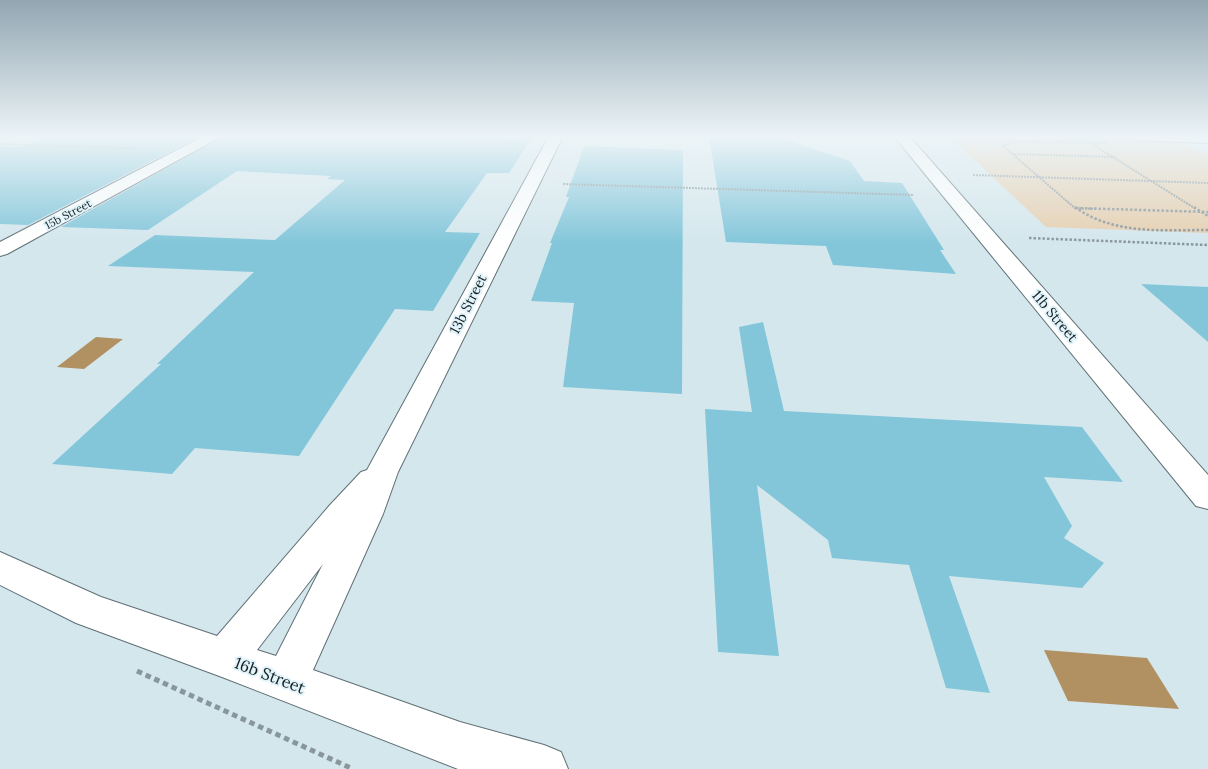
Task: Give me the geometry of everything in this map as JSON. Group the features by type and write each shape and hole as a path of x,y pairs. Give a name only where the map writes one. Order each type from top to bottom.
{"street":[{"name":"15b Street","path":"0,250 147,172"},
{"name":"13b Street","path":"286,681 366,514 382,472 536,172"},
{"name":"11b Street","path":"934,174 1208,497"},
{"name":"13b Street","path":"225,658 342,514 382,472"},
{"name":"16b Street","path":"0,567 90,611 225,658 460,746 544,769"}],"path":[{"path":"1034,172 1076,208 1098,221 1127,228 1208,230"},
{"path":"1137,172 1208,216"},
{"path":"934,174 1208,183"},
{"path":"530,184 954,196"},
{"path":"1076,208 1208,212"},
{"path":"988,236 1208,244"},
{"path":"132,669 353,769"}],"shaded area":[{"path":"987,172 1208,172 1208,233 1046,227"},
{"path":"96,337 123,339 84,369 57,367"},
{"path":"1044,650 1147,658 1179,709 1068,701"}],"building":[{"path":"0,172 131,172 28,225 0,224"},
{"path":"160,172 236,172 148,230 61,227"},
{"path":"254,172 510,172 487,173 445,232 480,233 433,311 395,309 299,456 195,448 172,474 52,464 161,364 157,364 254,272 108,266 155,235 275,240 345,180 327,179 331,176"},
{"path":"575,172 683,172 682,394 563,387 574,303 531,301 552,243 550,243 569,197 566,197"},
{"path":"715,172 858,172 864,181 902,183 944,250 940,250 956,274 833,265 826,246 726,242"},
{"path":"1141,284 1208,287 1208,342"},
{"path":"763,322 784,411 1082,427 1123,482 1044,477 1072,526 1064,538 1104,563 1082,588 949,576 990,693 946,688 909,565 832,558 828,540 757,485 779,656 718,652 705,409 752,412 739,327"}]}
